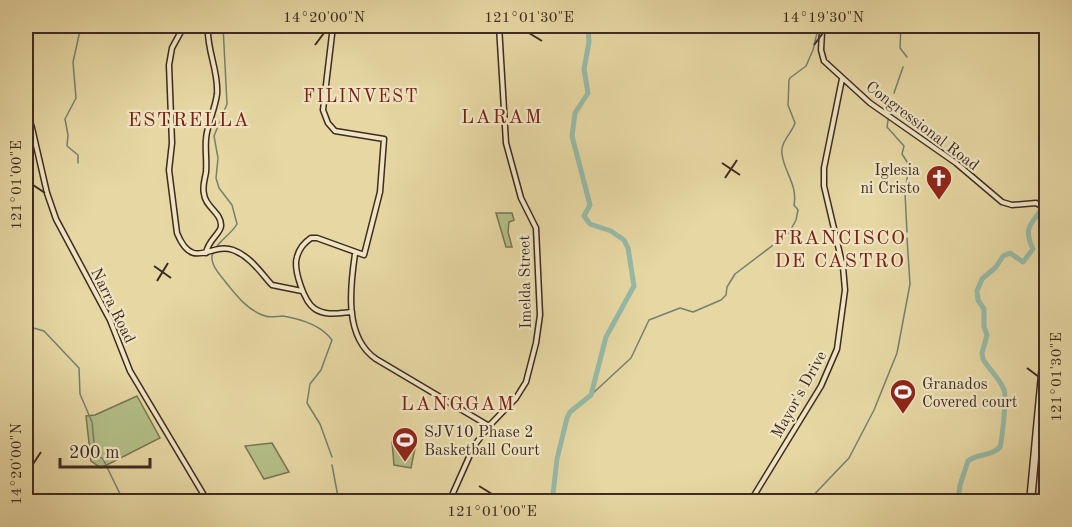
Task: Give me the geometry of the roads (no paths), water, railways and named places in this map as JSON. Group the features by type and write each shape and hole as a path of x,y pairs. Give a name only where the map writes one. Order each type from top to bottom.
{"street":[{"path":"184,26 172,48 169,65 172,143 169,170 177,233 189,252 209,253 232,250 258,267 274,287 302,291"},
{"path":"208,26 217,95 206,139 206,172 203,193 205,202 219,217 222,224 220,230 208,244 209,253"},
{"path":"333,26 324,105 326,119 335,131 384,140 380,192 364,255 317,238 309,239 297,257 302,291 309,305 329,314 352,312"},
{"name":"Imelda Street","path":"449,501 474,446 489,426 516,398 526,382 537,339 540,307 536,228 522,198 504,133 499,26"},
{"name":"Congressional Road","path":"818,26 822,32 823,59 842,79 883,113 950,159 1004,203 1012,205 1036,203 1047,208"},
{"name":"Mayor's Drive","path":"750,501 821,386 837,349 845,290 843,267 824,186 824,168 842,79"},
{"name":"Narra Road","path":"26,108 47,193 56,219 110,320 130,371 208,501"},
{"path":"355,253 352,312 358,338 368,354 489,426"},
{"path":"1031,501 1047,322"},
{"path":"1031,501 1047,348"}],"waterway":[{"path":"78,163 78,155 67,146 68,135 65,119 76,98 73,62 81,26"},
{"path":"223,26 227,104 214,136 218,158 216,178 219,188 232,205 237,224 216,247 212,256 213,263 233,291 253,310 267,317 283,316 304,321 322,330 332,340 321,370 310,384 307,403 320,424 332,457"},
{"path":"549,502 553,494 557,459 567,418 570,412 591,395 606,337 634,286 628,248 624,240 611,231 590,224 584,216 590,205 572,136 575,113 588,93 584,69 589,42 588,26"},
{"path":"901,26 900,48 907,57"},
{"path":"591,395 631,358 649,320 680,308 693,312 721,300 726,295 727,287 735,274 789,233 798,210 794,205 794,191 782,154 784,142 795,123 788,105 789,80 806,66 817,33"},
{"path":"894,93 903,67"},
{"path":"891,101 887,127 904,146 902,154 909,165 905,194 907,232"},
{"path":"958,502 960,485 968,461 1000,447 1004,418 1004,390 983,359 982,353 987,335 984,327 984,309 978,300 977,291 982,279 996,267 1003,256 1010,253 1023,262 1033,249 1028,234 1029,229 1046,202"},
{"path":"807,502 849,458 874,410 897,353 910,284 907,238"},
{"path":"26,323 30,327 44,331 79,368 80,394 92,422 95,453 103,459 124,502"},
{"path":"332,465 339,502"}],"place":[{"name":"Iglesia ni Cristo","path":"939,201"},
{"name":"Granados Covered court","path":"903,415"},
{"name":"SJV10 Phase 2 Basketball Court","path":"405,463"}],"district":[{"name":"FILINVEST","path":"361,96"},
{"name":"LARAM","path":"502,116"},
{"name":"ESTRELLA","path":"189,119"},
{"name":"FRANCISCO DE CASTRO","path":"840,248"},
{"name":"LANGGAM","path":"458,403"}]}
